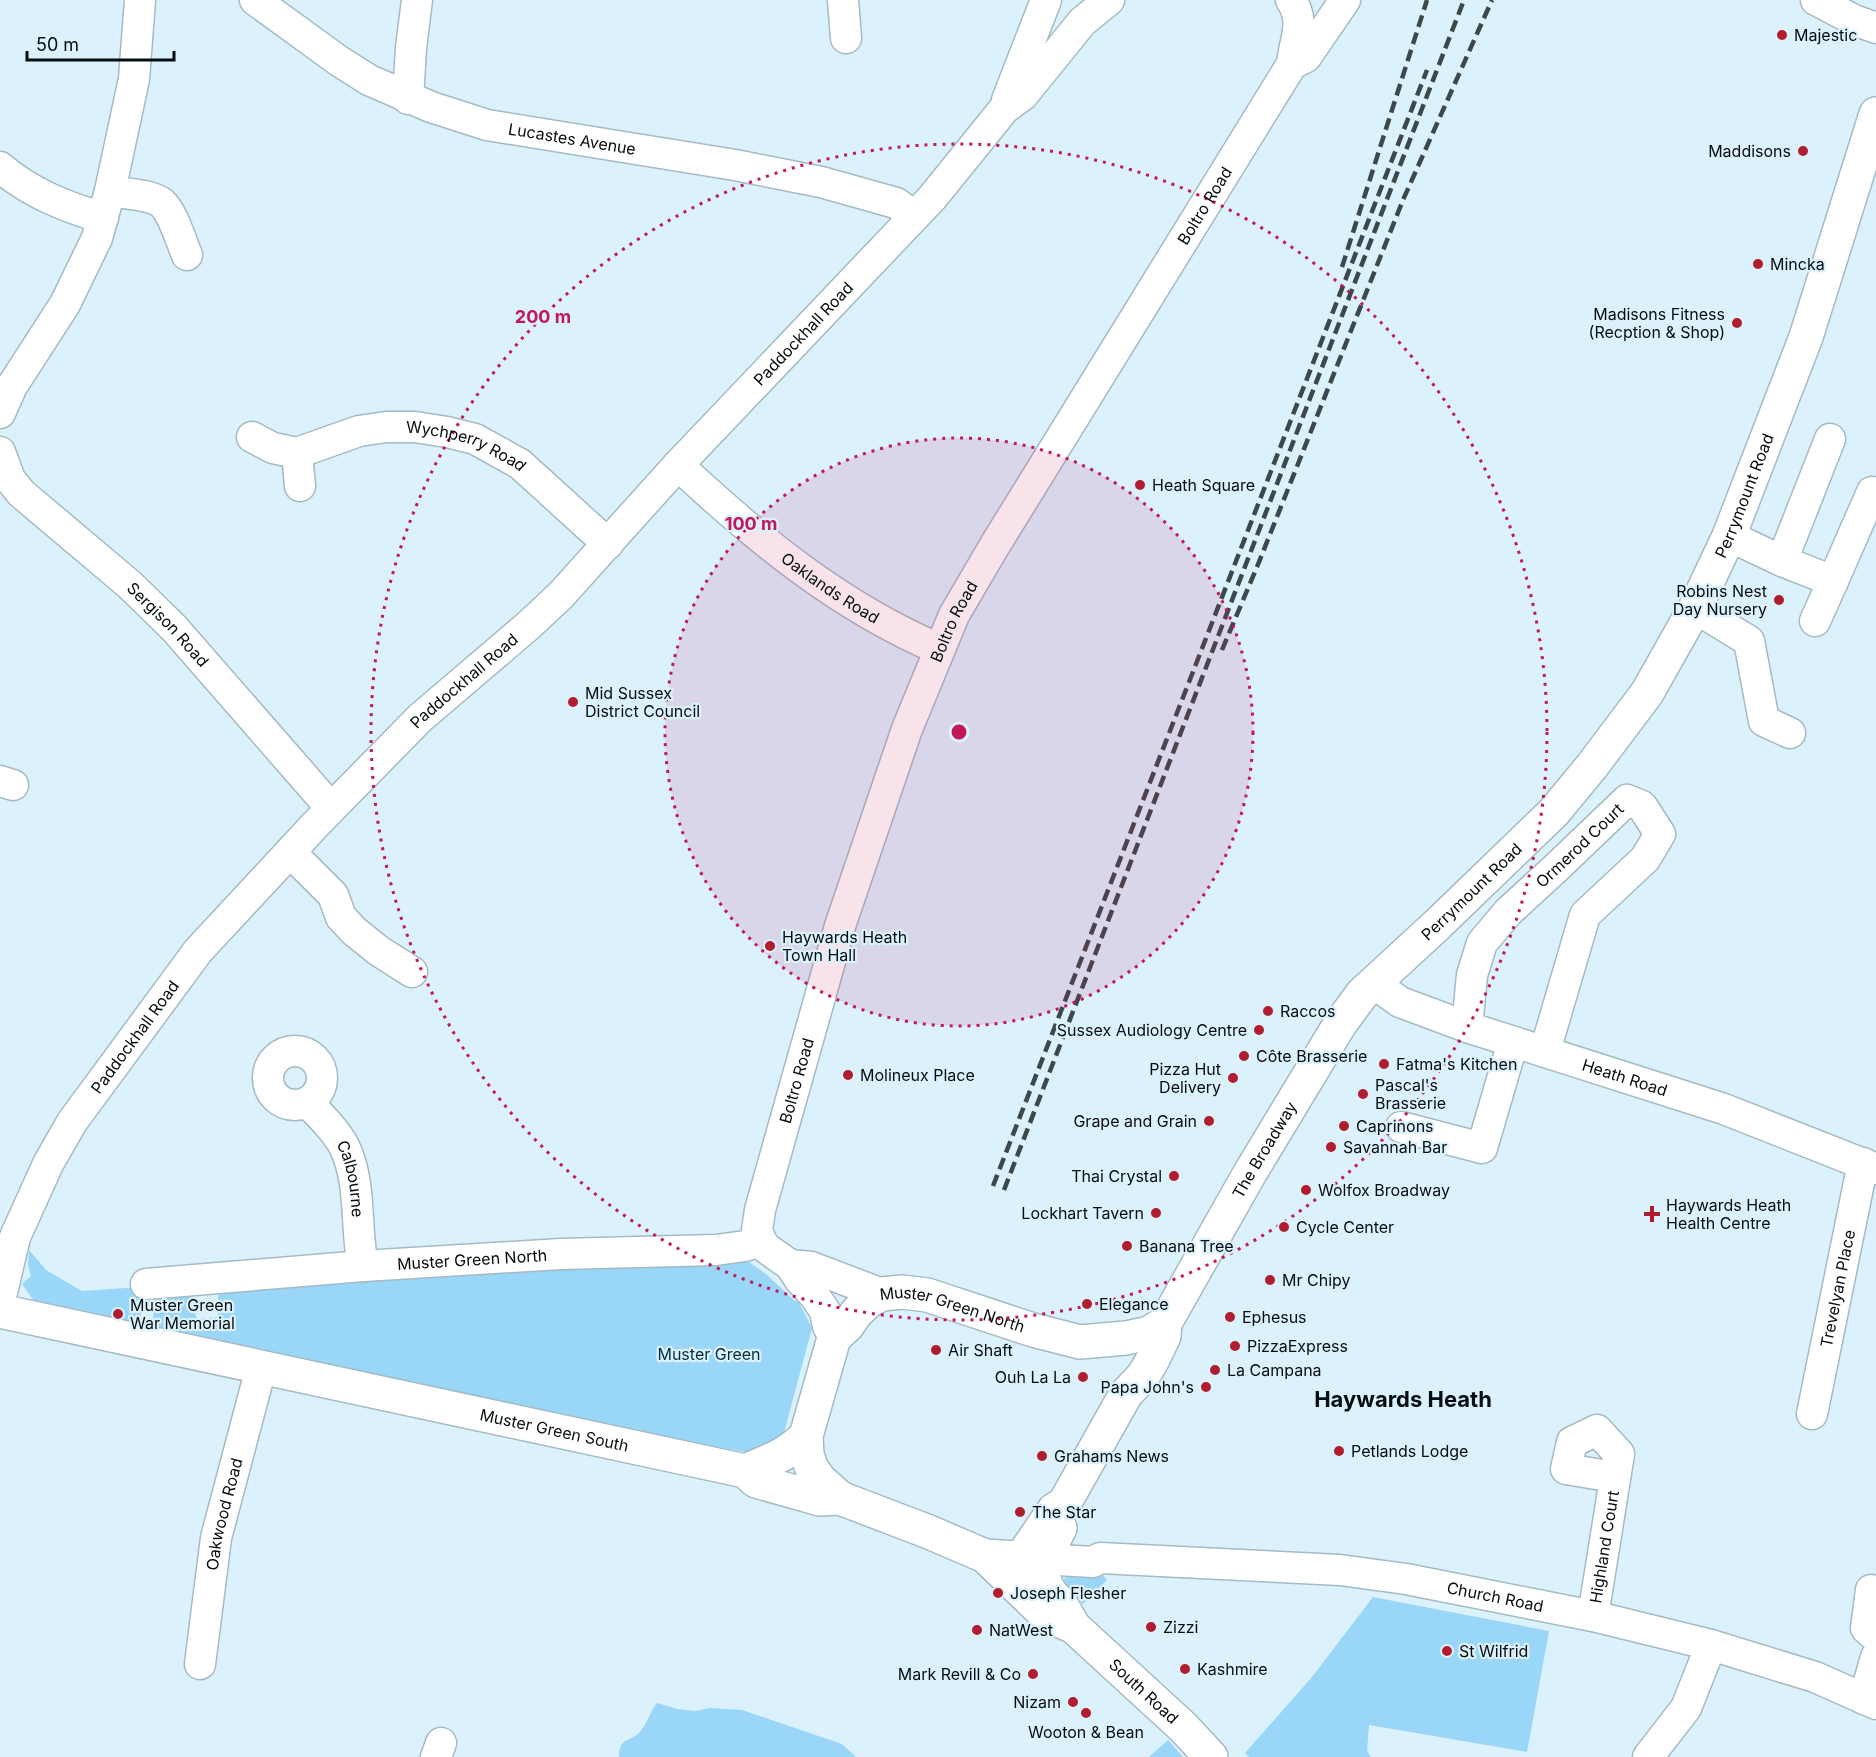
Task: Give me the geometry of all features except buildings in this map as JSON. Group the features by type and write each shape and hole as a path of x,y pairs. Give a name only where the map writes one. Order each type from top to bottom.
{"main road":[{"name":"Perrymount Road","path":"1375,984 1562,803 1647,693 1695,608 1729,536 1806,338 1876,114"},
{"name":"The Broadway","path":"1030,1559 1024,1554 1054,1510 1065,1510 1126,1394 1143,1376 1157,1351 1164,1336 1165,1323 1250,1173 1340,1024 1362,994 1375,984"},
{"name":"Muster Green North","path":"882,1294 902,1292 927,1295 1033,1330 1080,1342"},
{"path":"840,1498 820,1480 812,1469 807,1455 806,1436 834,1338 847,1326 856,1312 870,1300 882,1294"},
{"name":"Muster Green South","path":"0,1311 745,1472 756,1481 820,1499 840,1498 985,1556 1045,1614 1074,1627"},
{"path":"1080,1342 1126,1338 1149,1333 1165,1323"},
{"path":"1080,1342 1088,1348 1114,1357 1121,1363 1128,1374 1126,1394"},
{"path":"745,1472 775,1460 790,1451 806,1436"},
{"path":"985,1556 1030,1559 1042,1567 1044,1580 1050,1593 1061,1604 1074,1627"},
{"name":"South Road","path":"1074,1627 1183,1727 1211,1757"}],"street":[{"path":"0,413 12,386 65,304 84,267 107,205 134,79 140,0"},
{"name":"Lucastes Avenue","path":"255,0 369,80 408,99 487,125 735,165 820,182 896,203 914,216"},
{"path":"408,99 417,0"},
{"path":"843,0 846,39"},
{"path":"1048,0 1060,15 1082,22"},
{"name":"Paddockhall Road","path":"1004,109 1011,86 1048,0"},
{"name":"Paddockhall Road","path":"0,1302 19,1224 48,1164 72,1122 198,951 331,808 420,718 529,625 608,544 678,465 932,198 1004,109 1023,95 1082,22 1109,0"},
{"name":"Boltro Road","path":"761,1241 758,1230 760,1210 840,926 908,729 939,649 954,615 995,545 1292,64 1300,26 1291,0"},
{"name":"Boltro Road","path":"1292,64 1306,57 1345,0"},
{"path":"1816,0 1854,20 1876,28"},
{"path":"0,167 32,191 61,204 107,205 149,198 161,203 169,213 187,255"},
{"name":"Wychperry Road","path":"297,453 359,431 386,427 415,427 475,439 520,464 608,544"},
{"path":"252,436 273,448 297,453 300,486"},
{"path":"1782,561 1830,439"},
{"name":"Sergison Road","path":"0,452 10,479 21,493 130,585 174,628 331,808"},
{"name":"Oaklands Road","path":"678,465 810,577 869,614 939,649"},
{"path":"1815,621 1872,492"},
{"path":"1729,536 1782,561 1833,581"},
{"path":"1695,608 1749,641 1764,721 1790,733"},
{"name":"Ormerod Court","path":"1467,1027 1472,975 1482,943 1508,912 1627,800 1642,806 1660,834 1645,860 1585,915 1545,1051"},
{"path":"290,852 333,895 341,917 354,931 379,951 412,972"},
{"name":"Heath Road","path":"1375,984 1400,1002 1467,1027 1724,1108 1869,1166"},
{"path":"1401,1127 1482,1148 1513,1042"},
{"name":"Calbourne","path":"308,1103 328,1124 344,1146 354,1177 363,1266"},
{"name":"Trevelyan Place","path":"1812,1414 1869,1166"},
{"name":"Muster Green North","path":"146,1284 363,1266 561,1254 716,1250 761,1241 771,1252 790,1265 825,1311 828,1326 834,1338"},
{"name":"Muster Green North","path":"790,1265 811,1267 882,1294"},
{"name":"Oakwood Road","path":"200,1664 216,1538 261,1368"},
{"name":"Highland Court","path":"1593,1616 1614,1477"},
{"name":"Church Road","path":"1065,1510 1074,1541 1100,1558"},
{"name":"Church Road","path":"1030,1559 1093,1562 1100,1558 1340,1570 1406,1580 1593,1616 1711,1645 1815,1677 1870,1702"},
{"path":"1871,1590 1866,1628 1876,1637"},
{"path":"1648,1757 1686,1708 1711,1645"},
{"path":"1870,1702 1876,1657"}],"green space":[{"path":"29,1250 46,1270 82,1291 141,1287 141,1330 51,1311 34,1301 22,1284 31,1276 28,1265"},
{"name":"Muster Green","path":"651,1262 749,1262 766,1274 795,1301 798,1301 812,1328 782,1440 753,1453 704,1445 703,1448 152,1332 155,1299 190,1296 197,1319 218,1317 218,1296 227,1288"},
{"path":"1069,1574 1103,1575 1107,1580 1083,1604 1065,1588 1064,1579"},
{"path":"1373,1597 1549,1631 1527,1752 1369,1725 1367,1751 1371,1757 1249,1757 1245,1753 1312,1677"},
{"path":"657,1703 695,1711 710,1708 742,1710 842,1744 856,1757 619,1757 623,1743 639,1733"},
{"path":"1168,1740 1183,1757 1149,1757"}],"railway":[{"path":"1342,267 1427,0"},
{"path":"1004,1190 1464,0"},
{"path":"1222,650 1403,200 1492,0"},
{"path":"993,1186 1427,70"}],"place":[{"name":"Majestic","path":"1782,35"},
{"name":"Maddisons","path":"1803,151"},
{"name":"Mincka","path":"1758,264"},
{"name":"Madisons Fitness (Recption & Shop)","path":"1737,323"},
{"name":"Heath Square","path":"1140,485"},
{"name":"Robins Nest Day Nursery","path":"1779,600"},
{"name":"Mid Sussex District Council","path":"573,702"},
{"name":"Haywards Heath Town Hall","path":"770,946"},
{"name":"Raccos","path":"1268,1011"},
{"name":"Sussex Audiology Centre","path":"1259,1030"},
{"name":"Côte Brasserie","path":"1244,1056"},
{"name":"Fatma's Kitchen","path":"1384,1064"},
{"name":"Molineux Place","path":"848,1075"},
{"name":"Pizza Hut Delivery","path":"1233,1078"},
{"name":"Pascal's Brasserie","path":"1363,1094"},
{"name":"Grape and Grain","path":"1209,1121"},
{"name":"Caprinons","path":"1344,1126"},
{"name":"Savannah Bar","path":"1331,1147"},
{"name":"Thai Crystal","path":"1174,1176"},
{"name":"Wolfox Broadway","path":"1306,1190"},
{"name":"Lockhart Tavern","path":"1156,1213"},
{"name":"Haywards Heath Health Centre","path":"1652,1214"},
{"name":"Cycle Center","path":"1284,1227"},
{"name":"Banana Tree","path":"1127,1246"},
{"name":"Mr Chipy","path":"1270,1280"},
{"name":"Elegance","path":"1087,1304"},
{"name":"Muster Green War Memorial","path":"118,1314"},
{"name":"Ephesus","path":"1230,1317"},
{"name":"PizzaExpress","path":"1235,1346"},
{"name":"Air Shaft","path":"936,1350"},
{"name":"La Campana","path":"1215,1370"},
{"name":"Ouh La La","path":"1083,1377"},
{"name":"Papa John's","path":"1206,1387"},
{"name":"Petlands Lodge","path":"1339,1451"},
{"name":"Grahams News","path":"1042,1456"},
{"name":"The Star","path":"1020,1512"},
{"name":"Joseph Flesher","path":"998,1593"},
{"name":"Zizzi","path":"1151,1627"},
{"name":"NatWest","path":"977,1630"},
{"name":"St Wilfrid","path":"1447,1651"},
{"name":"Kashmire","path":"1185,1669"},
{"name":"Mark Revill & Co","path":"1033,1674"},
{"name":"Nizam","path":"1073,1702"},
{"name":"Wooton & Bean","path":"1086,1713"}],"district":[{"name":"Haywards Heath","path":"1403,1399"}]}
